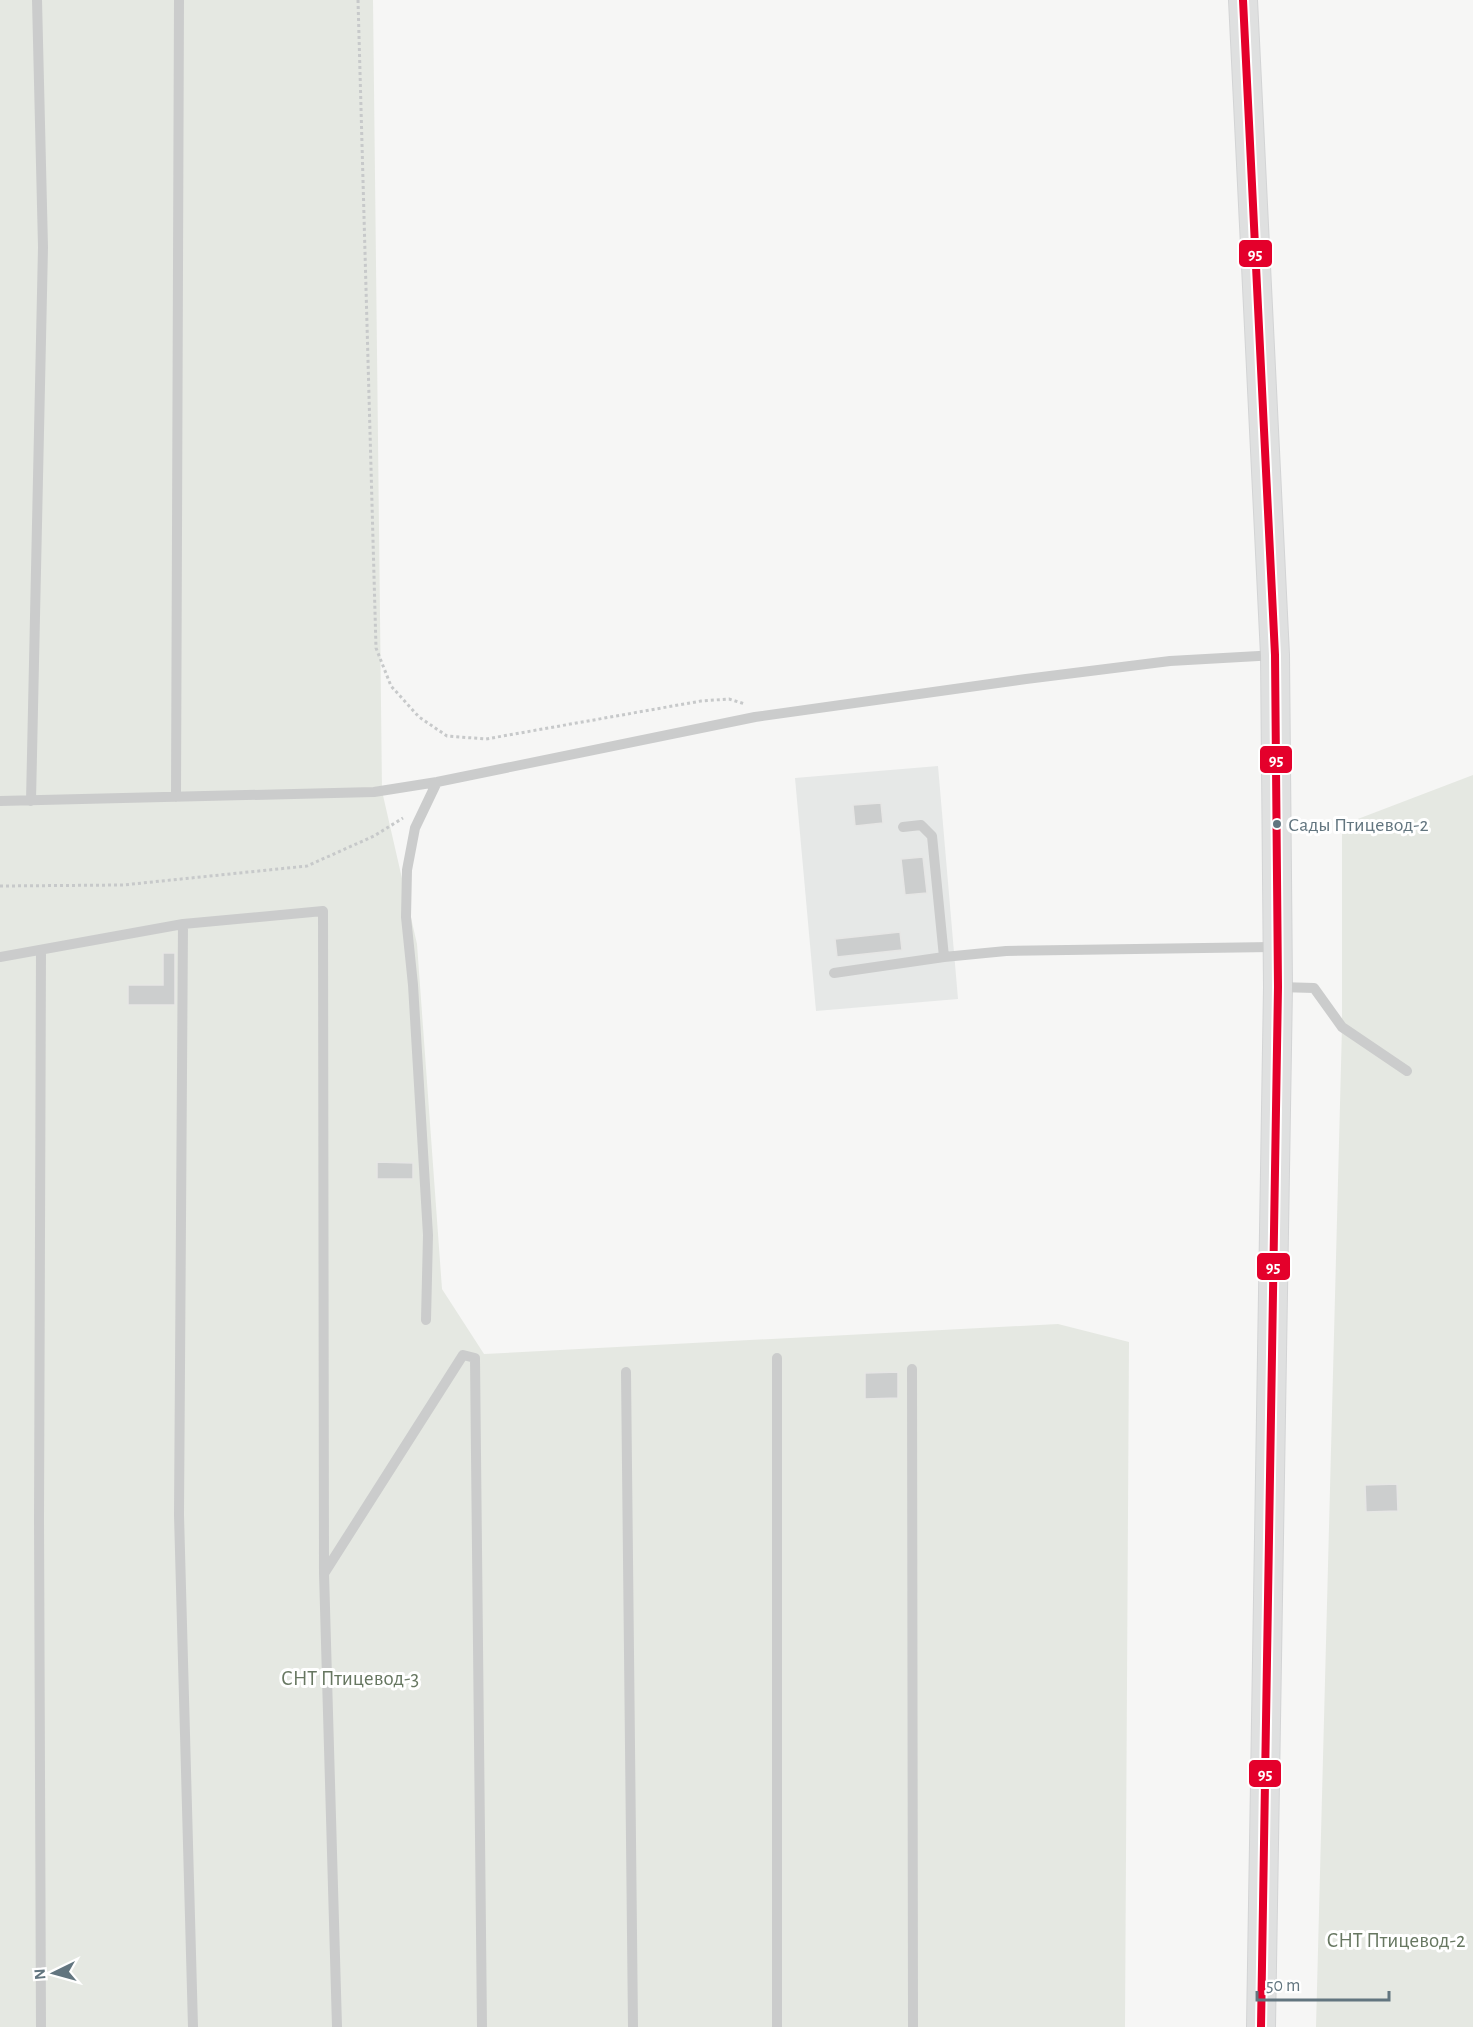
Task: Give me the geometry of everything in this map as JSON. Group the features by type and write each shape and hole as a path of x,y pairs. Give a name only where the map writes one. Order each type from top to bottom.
{"main road":[{"path":"1243,0 1275,655 1278,885 1260,2027"}],"lane":[{"path":"31,801 43,246 37,0"},
{"path":"176,797 179,0"},
{"path":"0,801 374,792 437,782 755,717 1170,661 1275,655"},
{"path":"426,1320 428,1235 406,917 407,870 415,828 437,782"},
{"path":"903,827 921,825 932,836 944,957"},
{"path":"0,957 183,924 323,911 324,1574 337,2027"},
{"path":"183,924 179,1515 193,2027"},
{"path":"834,973 944,957 1006,951 1277,947"},
{"path":"41,950 39,1532 41,2027"},
{"path":"1278,987 1314,988 1342,1028 1407,1071"},
{"path":"324,1574 463,1355 475,1358 482,2027"},
{"path":"777,1358 777,2027"},
{"path":"912,1369 913,2027"},
{"path":"626,1372 633,2027"}],"path":[{"path":"358,0 376,648 391,686 419,717 447,736 486,739 700,701 729,699 745,704 755,717"},
{"path":"0,886 123,885 307,866 374,836 405,817"}],"shaded area":[{"path":"938,766 958,999 816,1011 795,778"}],"green space":[{"name":"СНТ Птицевод-3","path":"0,0 373,0 382,791 417,944 442,1289 484,1354 1058,1324 1129,1342 1125,2027 0,2027"},
{"name":"СНТ Птицевод-2","path":"1473,775 1473,2027 1316,2027 1342,1027 1342,825"}],"building":[{"path":"881,803 883,823 855,826 853,805"},
{"path":"923,857 927,893 905,895 901,859"},
{"path":"900,932 902,950 837,957 835,939"},
{"path":"163,953 175,953 175,1005 128,1005 128,985 163,985"},
{"path":"377,1162 413,1163 413,1179 377,1179"},
{"path":"898,1372 898,1398 865,1399 865,1373"},
{"path":"1397,1484 1398,1511 1366,1512 1365,1485"}],"transit line":[{"name":"95","path":"1243,0 1275,655 1278,987 1261,2027"}],"place":[{"name":"Сады Птицевод-2","path":"1277,824"}]}
